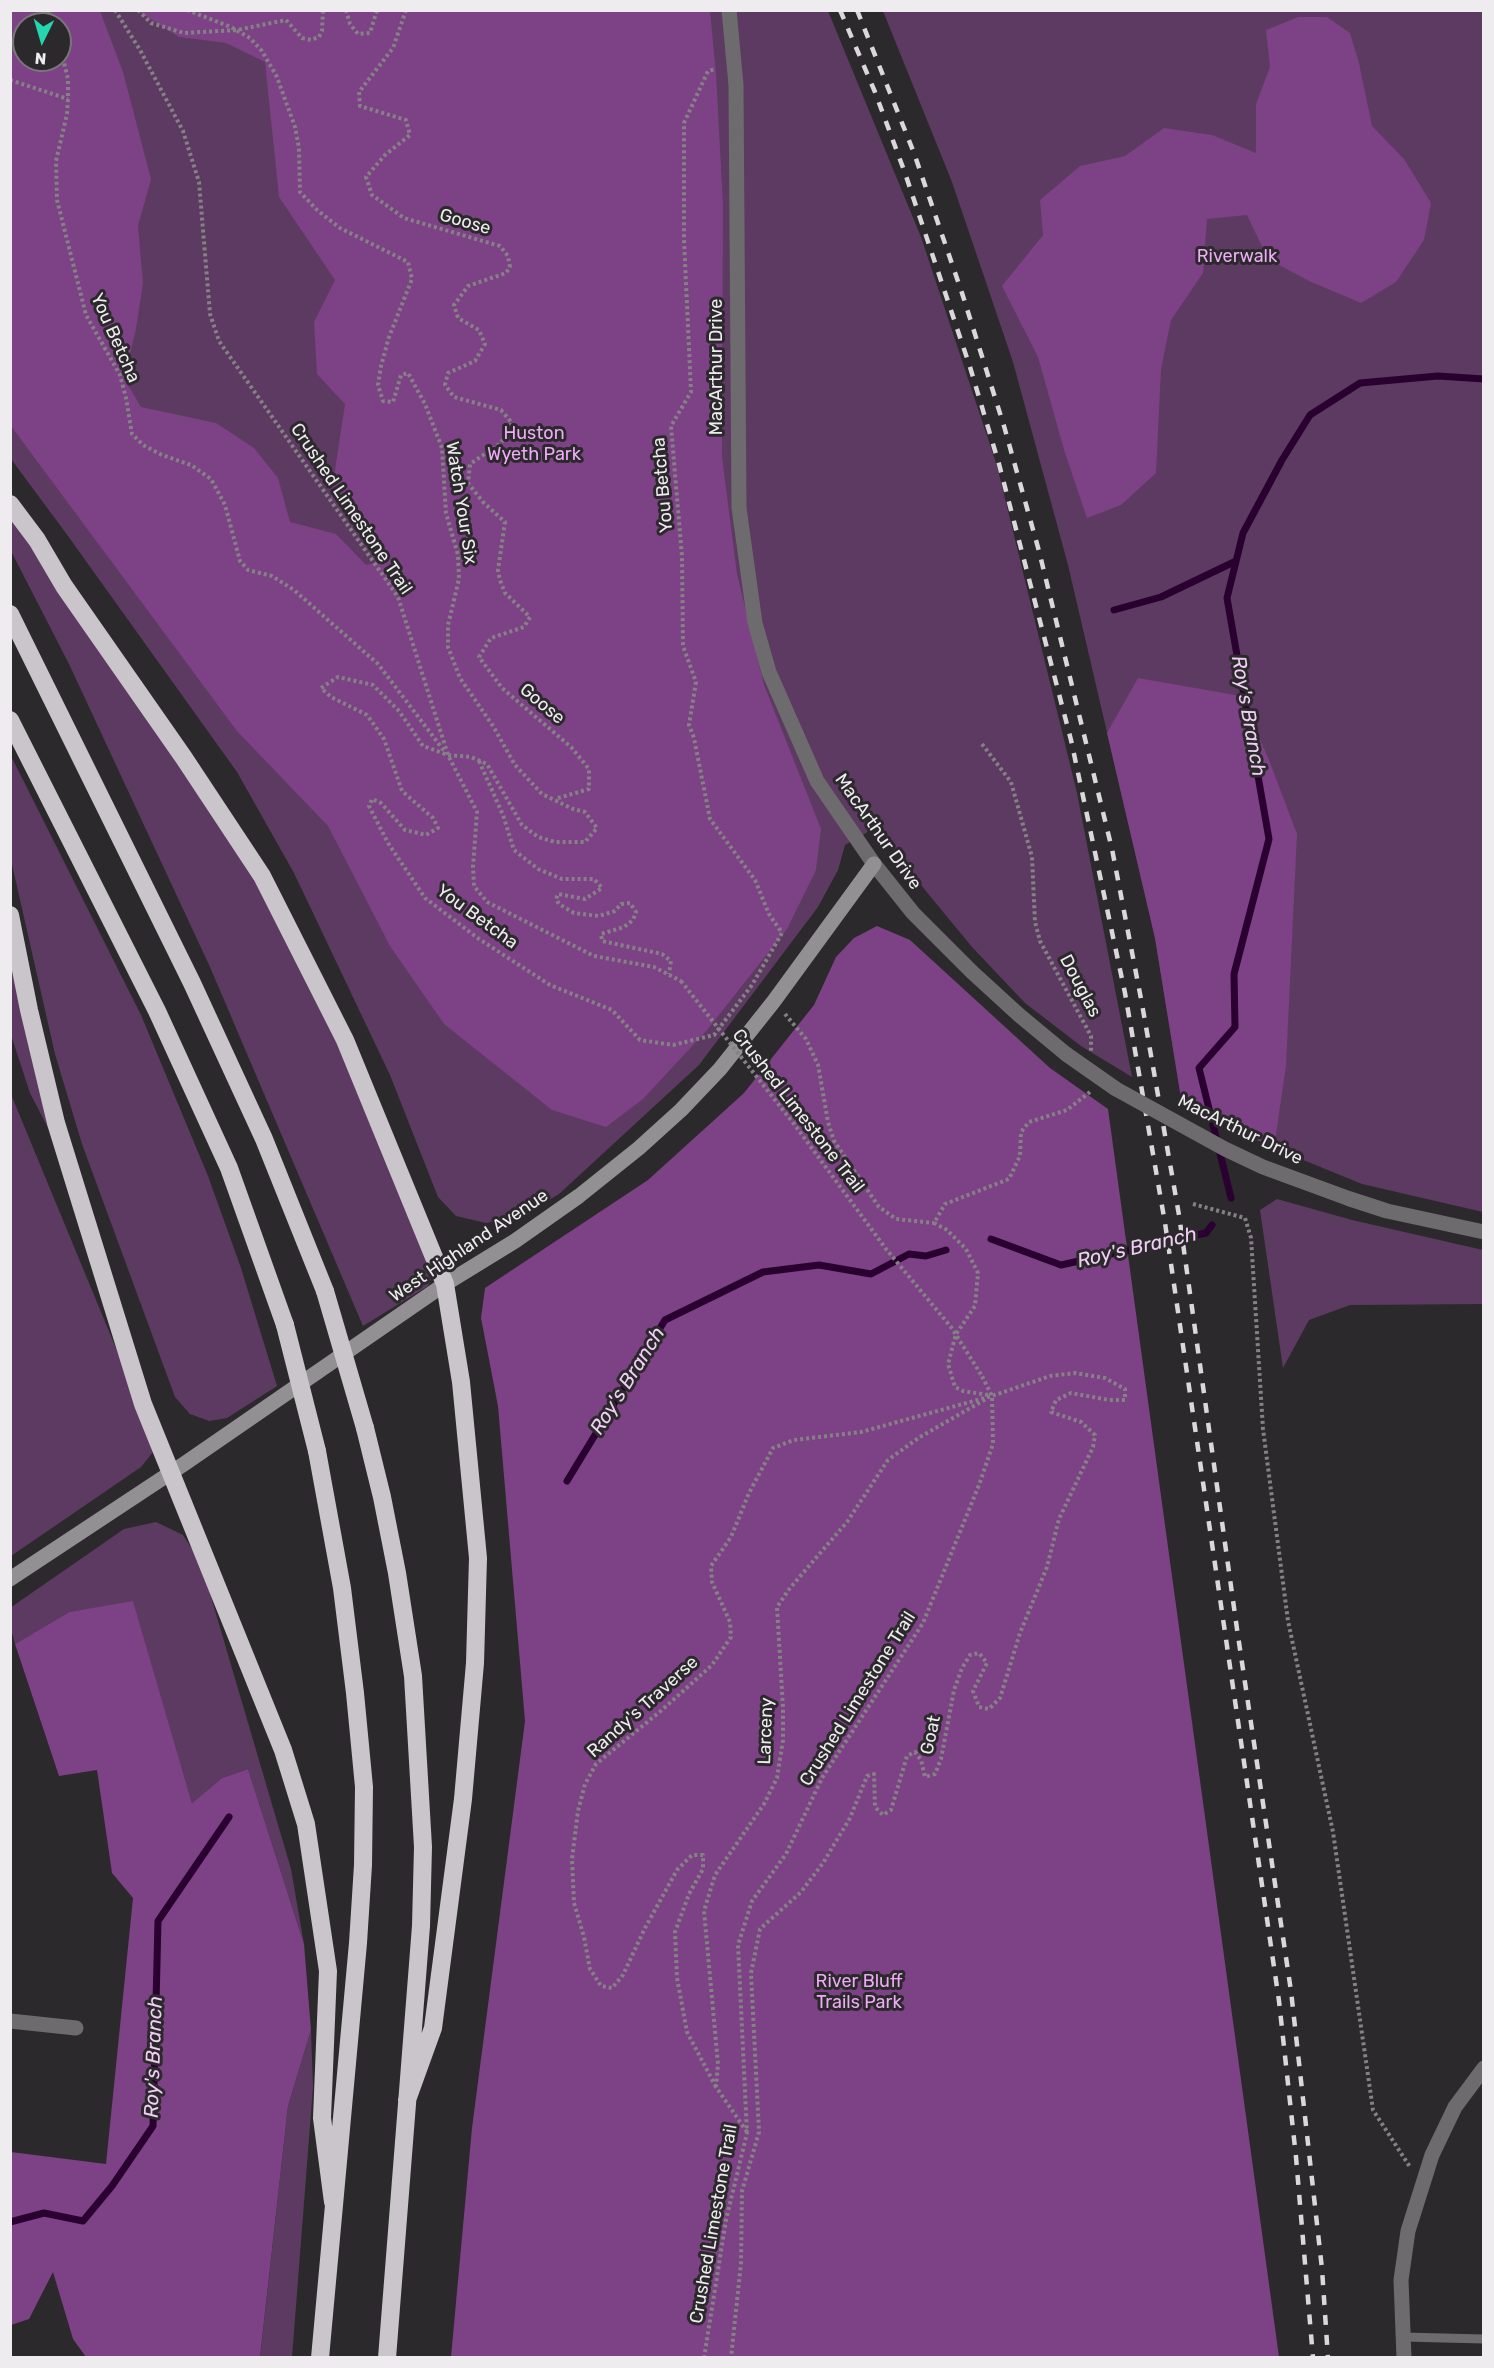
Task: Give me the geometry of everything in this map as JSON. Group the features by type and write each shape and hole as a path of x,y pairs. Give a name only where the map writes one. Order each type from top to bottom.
{"highway":[{"path":"10,504 37,540 64,586 184,758 262,876 345,1040 445,1284 461,1382 478,1558 476,1663 463,1799 433,2028 407,2100"},
{"path":"10,614 207,1014 264,1139 325,1291 365,1428 382,1497 397,1573 413,1676 423,1847 421,1926 387,2358"},
{"path":"10,720 157,1011 229,1168 285,1325 317,1451 342,1588 356,1693 364,1786 363,1865 358,1942 320,2358"},
{"path":"10,915 29,1010 56,1123 143,1404 283,1750 306,1824 328,1971 322,2118 333,2202"}],"street":[{"name":"MacArthur Drive","path":"729,10 736,85 739,507 755,623 769,672 818,781 874,864 913,913 1019,1015 1066,1054 1116,1089 1225,1149 1263,1167 1388,1211 1484,1232"},
{"name":"West Highland Avenue","path":"10,1579 170,1473 445,1284 515,1241 579,1196 639,1148 681,1110 720,1069 774,1001 874,864"},
{"path":"10,2021 76,2028"},
{"path":"1404,2358 1401,2280 1408,2231 1432,2155 1455,2107 1484,2068"}],"lane":[{"path":"1403,2337 1484,2339"}],"path":[{"name":"Crushed Limestone Trail","path":"115,10 140,50 183,131 199,182 210,314 219,340 398,597 448,755 477,812 474,886 487,902 594,956 654,967 681,981 794,1124 886,1249 956,1334 992,1396 993,1444 979,1485 923,1623 822,1778 786,1854 752,1901 738,1945 747,2133 726,2220 704,2358"},
{"path":"138,10 151,24 184,33 237,30 286,20 302,38 311,40 319,37 322,31 323,10"},
{"name":"Watch Your Six","path":"187,10 237,30 250,38 262,51 277,77 295,127 299,148 300,192 317,210 340,228 408,262 412,279 389,337 378,385 383,401 393,402 401,375 408,373 442,448 446,513 458,555 459,579 448,625 448,647 460,678 493,726 515,765 542,794 573,809 585,812 597,828 585,842 555,843 538,837 522,825 492,770 487,764 479,761"},
{"path":"346,10 350,24 358,34 370,33 377,10"},
{"name":"Goose","path":"406,10 393,48 359,92 360,106 406,120 410,135 385,155 366,177 372,195 404,218 500,246 508,256 510,267 506,273 468,286 453,305 458,318 478,330 485,344 475,361 448,373 445,385 454,398 501,410 512,423 501,443 470,464 468,483 483,502 505,522 498,570 500,580 505,592 530,617 524,627 491,638 478,657 502,688 570,747 589,769 589,789 554,800"},
{"name":"You Betcha","path":"448,755 423,746 399,711 373,685 338,677 321,688 332,698 366,715 384,739 402,791 433,818 438,828 426,836 405,830 381,803 372,799 369,806 388,843 425,898 479,939 550,985 612,1010 640,1040 673,1045 714,1035 752,985 782,933 769,914 755,880 710,819 694,738 689,725 696,682 683,646 682,558 671,426 692,392 684,240 684,123 708,71 734,64"},
{"name":"You Betcha","path":"66,72 67,114 56,161 57,200 86,315 120,375 132,434 143,445 162,455 191,465 212,479 225,505 240,561 248,570 272,576 294,590 378,664 448,755"},
{"path":"10,80 68,99"},
{"name":"Douglas","path":"982,744 1011,782 1032,858 1035,922 1040,941 1091,1036 1091,1059"},
{"path":"448,755 479,761 503,815 514,850 537,869 562,879 594,879 602,888 585,898 558,894 556,898 559,904 574,913 599,916 615,911 621,903 630,903 636,912 633,920 624,927 601,934 602,941 662,954 671,961 669,974"},
{"path":"752,985 774,1001 806,1039 818,1065 828,1122 834,1141 879,1207 896,1219 934,1224 947,1230 966,1249 978,1273 975,1306 956,1334 948,1364 955,1387 963,1391 992,1396"},
{"path":"934,1224 945,1204 1010,1179 1020,1156 1021,1132 1029,1122 1067,1110 1090,1092 1091,1081"},
{"path":"1193,1204 1245,1218 1251,1238 1263,1429 1288,1621 1333,1832 1373,2110 1422,2184"},
{"name":"Goat","path":"731,2358 741,2263 742,2191 759,2132 751,1972 760,1929 801,1892 823,1863 850,1818 867,1776 873,1774 875,1807 884,1815 891,1810 907,1756 915,1752 921,1760 925,1777 935,1774 941,1759 954,1690 962,1668 970,1655 979,1653 987,1662 974,1691 979,1707 989,1709 1000,1698 1020,1633 1047,1567 1059,1520 1093,1447 1095,1435 1081,1422 1051,1412 1056,1400 1071,1393 1109,1400 1125,1400 1125,1389 1105,1378 1075,1373 1050,1376 992,1396"},
{"name":"Larceny","path":"716,2087 718,2064 704,1911 715,1875 764,1804 777,1778 783,1740 777,1607 790,1588 847,1522 888,1460 920,1437 992,1396"},
{"name":"Randy's Traverse","path":"716,2087 687,2032 677,1978 675,1932 689,1894 703,1869 703,1855 692,1855 677,1870 645,1928 623,1975 612,1988 601,1986 590,1968 574,1903 572,1859 578,1811 585,1785 596,1764 662,1710 711,1665 731,1637 730,1622 712,1582 711,1566 731,1537 749,1493 773,1448 794,1440 861,1432 992,1396"},
{"path":"716,2087 747,2133"}],"green space":[{"name":"Huston Wyeth Park","path":"10,11 100,11 123,72 151,179 138,226 143,283 136,329 124,378 141,407 216,423 254,448 278,478 290,522 336,534 366,565 387,560 357,522 331,497 345,404 317,374 314,322 335,280 279,197 265,62 226,43 179,37 138,11 710,11 716,73 723,205 722,457 737,574 764,685 821,829 816,870 787,929 707,1030 643,1099 606,1127 552,1110 444,1024 390,946 328,826 237,731 11,426"},
{"name":"Huston Wyeth Park","path":"11,11 828,11 921,237 997,466 1077,793 1132,1077 1081,1046 1025,1003 972,947 925,890 878,826 845,845 838,870 818,907 699,1065 559,1194 524,1215 486,1223 456,1216 438,1197 390,1075 294,873 237,772 11,459"},
{"name":"Riverwalk","path":"883,11 1483,11 1483,1212 1362,1184 1274,1148 1182,1104 1155,938 1068,565 1013,362 952,182"},
{"path":"1298,17 1327,17 1350,33 1359,63 1372,126 1404,159 1431,203 1424,240 1396,282 1361,303 1309,281 1268,259 1247,215 1207,219 1203,273 1171,320 1161,369 1156,473 1121,505 1087,518 1065,453 1038,357 1002,286 1043,235 1040,200 1080,166 1125,156 1164,128 1212,135 1256,153 1256,104 1270,67 1266,30"},
{"path":"10,509 225,807 333,1007 434,1273 428,1286 363,1326 210,967 69,664 11,551"},
{"path":"1138,678 1241,696 1269,760 1297,834 1286,1066 1274,1148 1182,1104 1155,938 1107,733"},
{"path":"10,754 141,1015 208,1176 241,1268 277,1386 227,1418 209,1421 190,1414 175,1397 82,1144 55,1054 11,860"},
{"name":"River Bluff Trails Park","path":"877,926 910,940 1050,1068 1108,1109 1279,2357 451,2357 472,2128 525,1721 498,1406 481,1318 485,1288 648,1180 744,1093 814,1005 836,957 854,938"},
{"path":"10,963 61,1153 30,1093 11,1035"},
{"path":"10,1092 120,1358 148,1429 153,1452 141,1467 11,1556"},
{"path":"1277,1199 1352,1220 1483,1250 1483,1304 1350,1305 1309,1320 1283,1368 1260,1210"},
{"path":"156,1522 183,1535 201,1563 291,1869 304,1944 248,1769 222,1778 192,1803 133,1602 69,1612 15,1644 11,1629 10,1608 124,1529"},
{"path":"133,1601 192,1803 222,1778 248,1769 304,1944 311,2030 288,2106 260,2357 86,2357 73,2339 53,2272 29,2319 11,2325 11,2152 106,2164 133,1898 112,1873 97,1770 59,1776 15,1644 69,1612"},
{"path":"311,2030 313,2087 292,2357 260,2358 288,2106"}],"waterway":[{"name":"Roy's Branch","path":"1231,1198 1199,1068 1235,1027 1234,974 1269,839 1227,598 1243,533 1282,460 1310,415 1360,383 1438,376 1484,379"},
{"path":"1114,610 1161,597 1236,561"},
{"name":"Roy's Branch","path":"991,1239 1061,1265 1206,1233 1212,1225"},
{"name":"Roy's Branch","path":"567,1481 665,1320 763,1272 819,1265 871,1274 909,1254 926,1256 946,1250"},
{"name":"Roy's Branch","path":"10,2222 44,2213 83,2221 112,2186 153,2126 158,1921 229,1817"}],"railway":[{"path":"840,10 875,92 905,173 970,367 999,464 1071,740 1125,993 1165,1223 1279,2001 1296,2157 1313,2358"},
{"path":"857,10 914,153 1004,426 1039,551 1112,849 1179,1215 1291,1991 1322,2269 1328,2358"}]}
